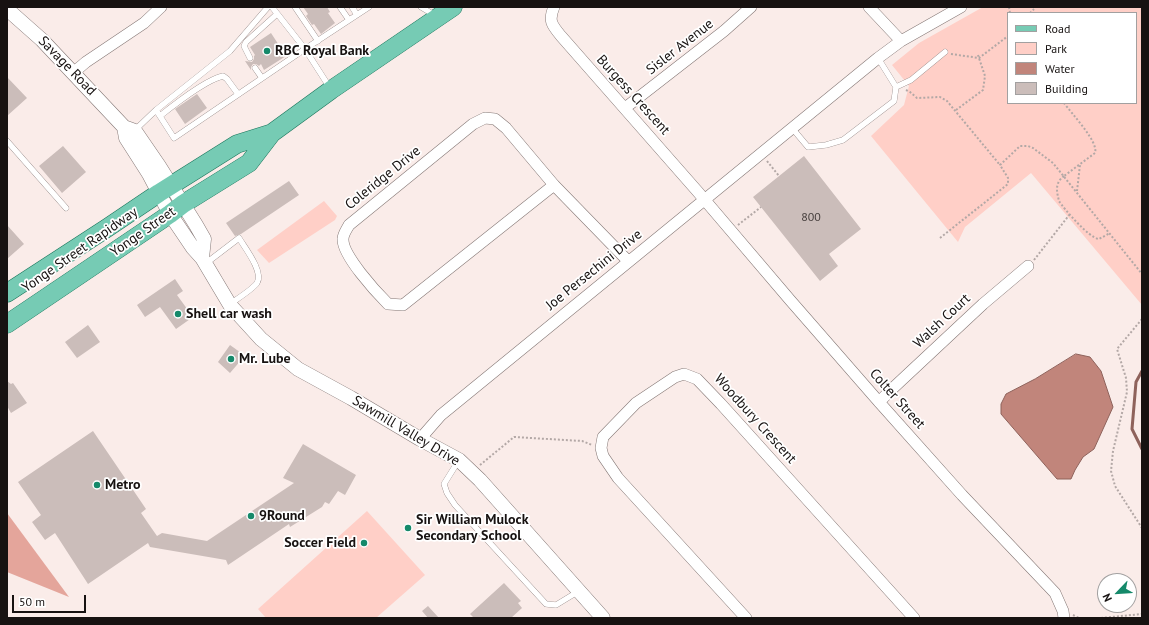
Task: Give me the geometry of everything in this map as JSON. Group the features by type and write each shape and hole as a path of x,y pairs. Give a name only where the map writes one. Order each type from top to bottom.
{"main road":[{"name":"Yonge Street","path":"7,324 170,211 249,163 272,133 331,90 445,12"},
{"name":"Yonge Street","path":"7,293 165,189 237,144 272,133"}],"street":[{"path":"73,73 86,62 144,23 162,7"},
{"name":"Burgess Crescent","path":"554,7 552,13 552,25 705,199"},
{"name":"Sisler Avenue","path":"625,108 724,32 751,7"},
{"path":"869,7 901,40"},
{"name":"Joe Persechini Drive","path":"420,439 441,415 878,58 901,40 961,7"},
{"name":"Savage Road","path":"7,9 42,40 129,129 165,189"},
{"name":"Coleridge Drive","path":"554,185 403,305 388,304 384,301 351,260 342,238 349,225 473,124 485,118 494,119 506,128 554,185 628,261"},
{"name":"Sawmill Valley Drive","path":"165,189 170,211 193,248 204,261 230,304 261,339 298,369 459,460 480,480 603,618"},
{"name":"Colter Street","path":"705,199 879,402 962,495 1055,593 1064,618"},
{"name":"Walsh Court","path":"879,402 892,388 983,304 1028,266"},
{"name":"Woodbury Crescent","path":"601,448 603,437 636,403 674,378 684,374 697,379 914,618"},
{"path":"601,448 603,456 618,478 746,618"}],"lane":[{"path":"129,129 156,110 230,51 268,7"},
{"path":"272,7 305,49 331,90"},
{"path":"295,7 318,41"},
{"path":"340,7 350,20"},
{"path":"352,7 357,15"},
{"path":"156,110 174,138 369,7"},
{"path":"421,7 445,12"},
{"path":"250,58 244,46 246,42 277,14"},
{"path":"896,87 911,80 945,52"},
{"path":"792,128 808,147 826,145 843,140 894,101 896,87 878,58"},
{"path":"255,68 262,78"},
{"path":"160,116 193,92 223,76 238,94"},
{"path":"7,141 66,208"},
{"path":"204,261 239,238 256,265 260,276 257,283 230,304"},
{"path":"459,460 444,484 447,493 455,505 546,604 556,605 579,591"}],"path":[{"path":"951,54 979,58 1007,37"},
{"path":"956,110 983,90 985,76 978,55"},
{"path":"896,87 910,92 917,98 940,97 947,101 1002,167 1008,178 1008,184 940,238"},
{"path":"1065,104 1091,138 1096,148 1094,153 1064,176 1057,184 1057,191 1061,204 1087,233 1094,238 1101,238 1110,233"},
{"path":"1002,167 1000,165 1019,147 1024,146 1033,148 1044,155 1064,176 1142,274"},
{"path":"761,154 779,176"},
{"path":"1077,192 1080,165"},
{"path":"731,230 761,207"},
{"path":"1028,266 1070,214"},
{"path":"1142,319 1117,349 1126,378 1127,392 1113,451 1111,471 1115,486 1142,528"},
{"path":"471,472 514,437 582,441 601,448"},
{"path":"1101,618 1142,614"}],"green space":[{"path":"983,7 1142,7 1142,305 1031,173 965,227 958,242 871,136 904,105 909,86 892,65 919,43"},
{"path":"324,201 337,216 335,220 269,263 257,250"},
{"name":"Soccer Field","path":"367,511 425,575 376,618 266,618 258,609"}],"shaded area":[{"path":"7,513 69,597 7,572"}],"water":[{"path":"1076,354 1090,357 1101,371 1113,407 1094,449 1083,457 1071,479 1057,479 1001,414 1001,404 1006,394 1035,379"}],"building":[{"path":"303,7 327,7 330,12 328,13 335,23 321,34 306,16 308,14"},
{"name":"RBC Royal Bank","path":"271,33 286,56 264,70 261,64 259,66 253,64 251,70 245,61 252,62 254,59 255,55 250,47"},
{"path":"7,77 27,98 7,116"},
{"path":"197,94 207,108 185,124 175,109"},
{"path":"63,146 86,172 62,193 39,166"},
{"path":"804,156 861,229 829,254 838,266 820,281 753,197"},
{"path":"289,181 299,195 241,234 235,236 226,223"},
{"path":"7,225 24,244 7,259"},
{"path":"175,279 183,291 177,295 193,317 176,329 160,307 145,317 137,305"},
{"path":"88,325 100,342 77,358 65,342"},
{"name":"Mr. Lube","path":"230,345 244,355 230,373 218,362"},
{"path":"7,381 11,384 13,383 27,403 11,413 7,406"},
{"path":"93,431 146,509 141,513 157,536 162,533 207,541 294,483 283,478 303,444 356,475 345,495 338,491 329,504 325,502 322,507 290,527 289,524 228,565 226,560 150,547 148,543 88,584 55,533 45,540 32,522 41,515 18,482"},
{"path":"504,583 521,601 518,603 522,608 511,618 474,618 470,614"},
{"path":"428,606 439,618 428,618 422,611"}],"waterway":[{"path":"1142,371 1136,382 1132,429 1142,449"}],"place":[{"name":"RBC Royal Bank","path":"267,51"},
{"name":"Shell car wash","path":"178,314"},
{"name":"Mr. Lube","path":"231,359"},
{"name":"Metro","path":"97,485"},
{"name":"9Round","path":"251,516"},
{"name":"Sir William Mulock Secondary School","path":"408,528"},
{"name":"Soccer Field","path":"364,543"}]}
